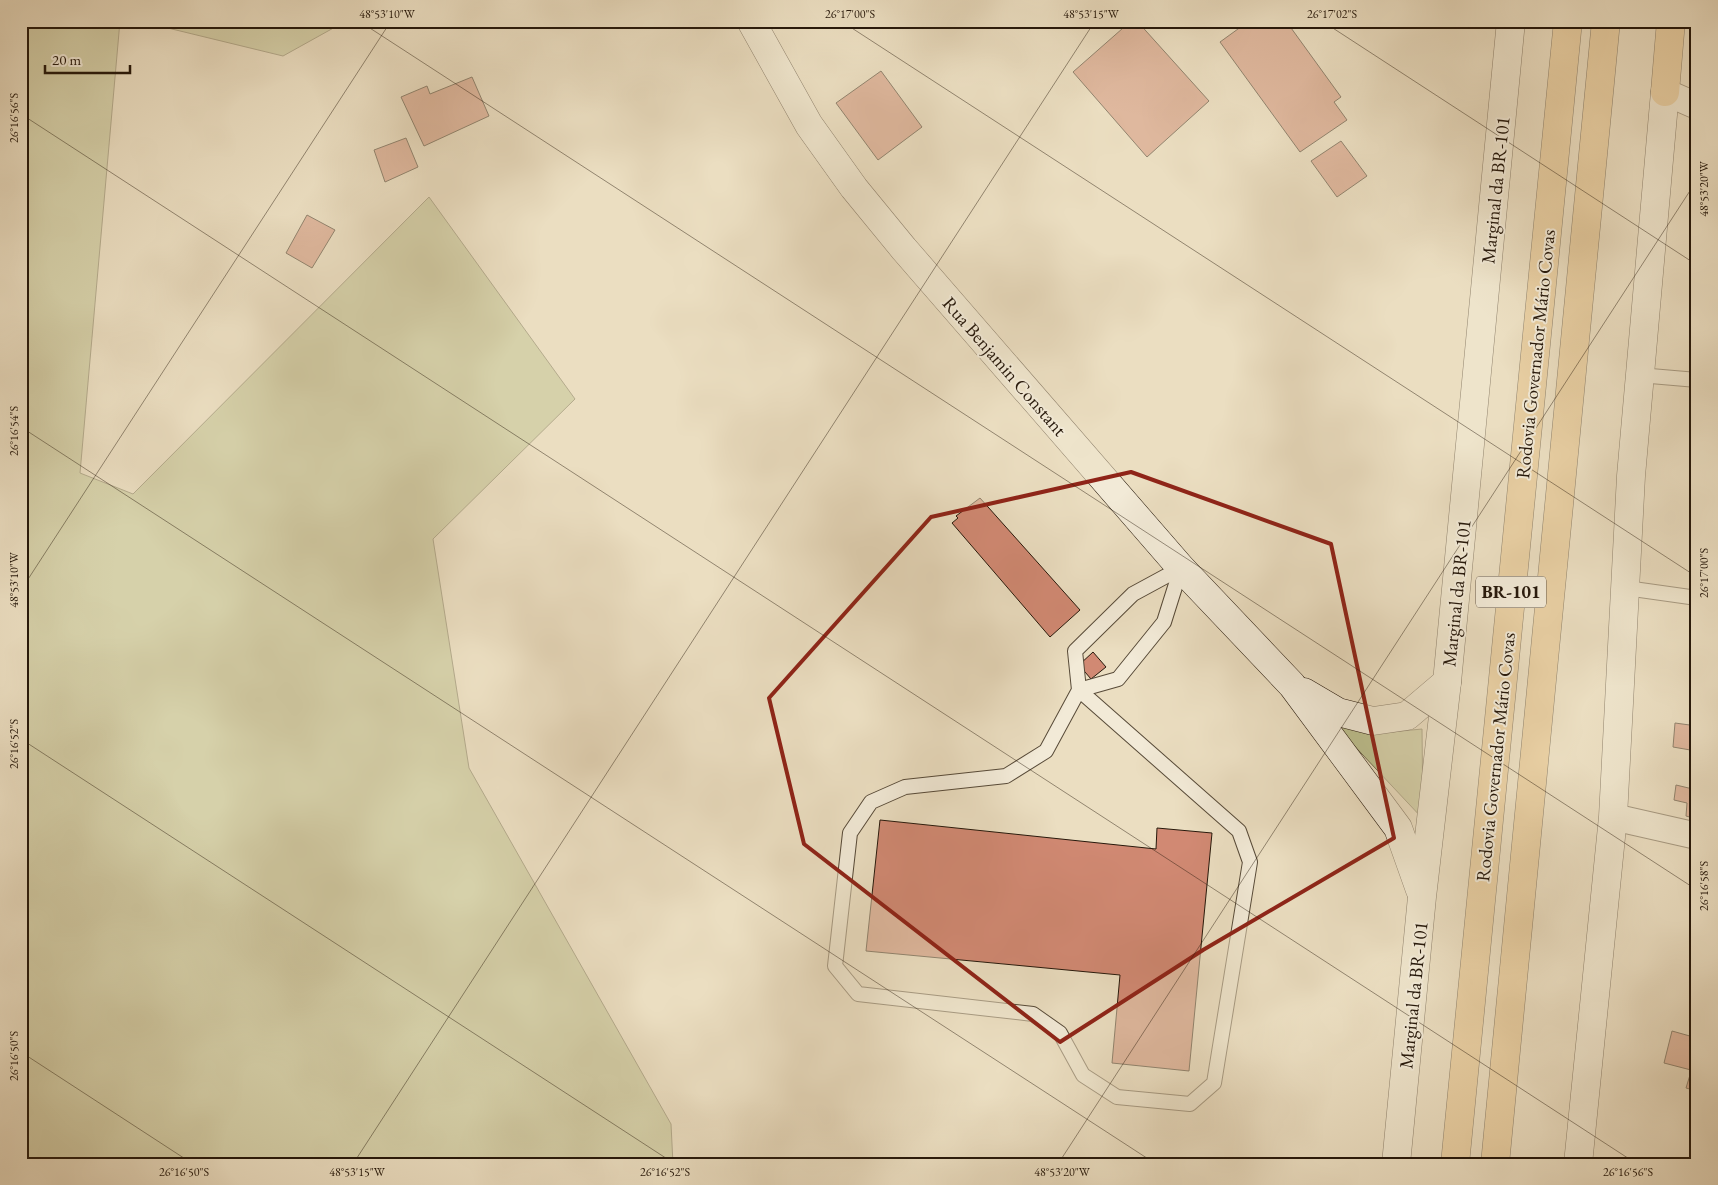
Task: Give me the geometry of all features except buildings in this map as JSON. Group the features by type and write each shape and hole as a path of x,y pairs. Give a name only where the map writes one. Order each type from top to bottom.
{"highway":[{"name":"Rodovia Governador Mário Covas","path":"1455,1164 1568,21"},
{"name":"Rodovia Governador Mário Covas","path":"1494,1164 1606,21"},
{"path":"1665,92 1671,21"}],"main road":[{"name":"Rua Benjamin Constant","path":"751,21 809,125 854,188 904,249 1180,568 1292,685 1398,828 1422,897"},
{"name":"Marginal da BR-101","path":"1396,1164 1422,897 1447,682 1511,21"},
{"path":"1578,1164 1613,817 1639,375 1665,92"},
{"name":"Rua Benjamin Constant","path":"1292,685 1338,712 1373,721 1407,716 1447,682"}],"street":[{"path":"1665,92 1697,106"},
{"path":"1613,817 1697,836"}],"lane":[{"path":"1639,375 1697,380"},
{"path":"1079,690 1118,680 1164,622 1180,568"},
{"path":"1079,690 1239,831 1250,862 1214,1083 1190,1104 1117,1097 1083,1075 1060,1033 1033,1014 858,994 835,966 850,833 871,802 905,787 1006,776 1046,751 1079,690 1075,651 1133,594 1180,568"},
{"path":"1626,588 1697,598"}],"highlighted area":[{"path":"1131,472 1331,544 1394,838 1203,950 1060,1042 804,844 769,698 931,517"}],"green space":[{"path":"21,21 120,21 80,473 133,494 429,197 575,399 433,539 469,768 671,1124 673,1164 21,1164"},
{"path":"139,21 346,21 283,56"},
{"path":"1331,721 1381,733 1422,729 1423,819"}]}
